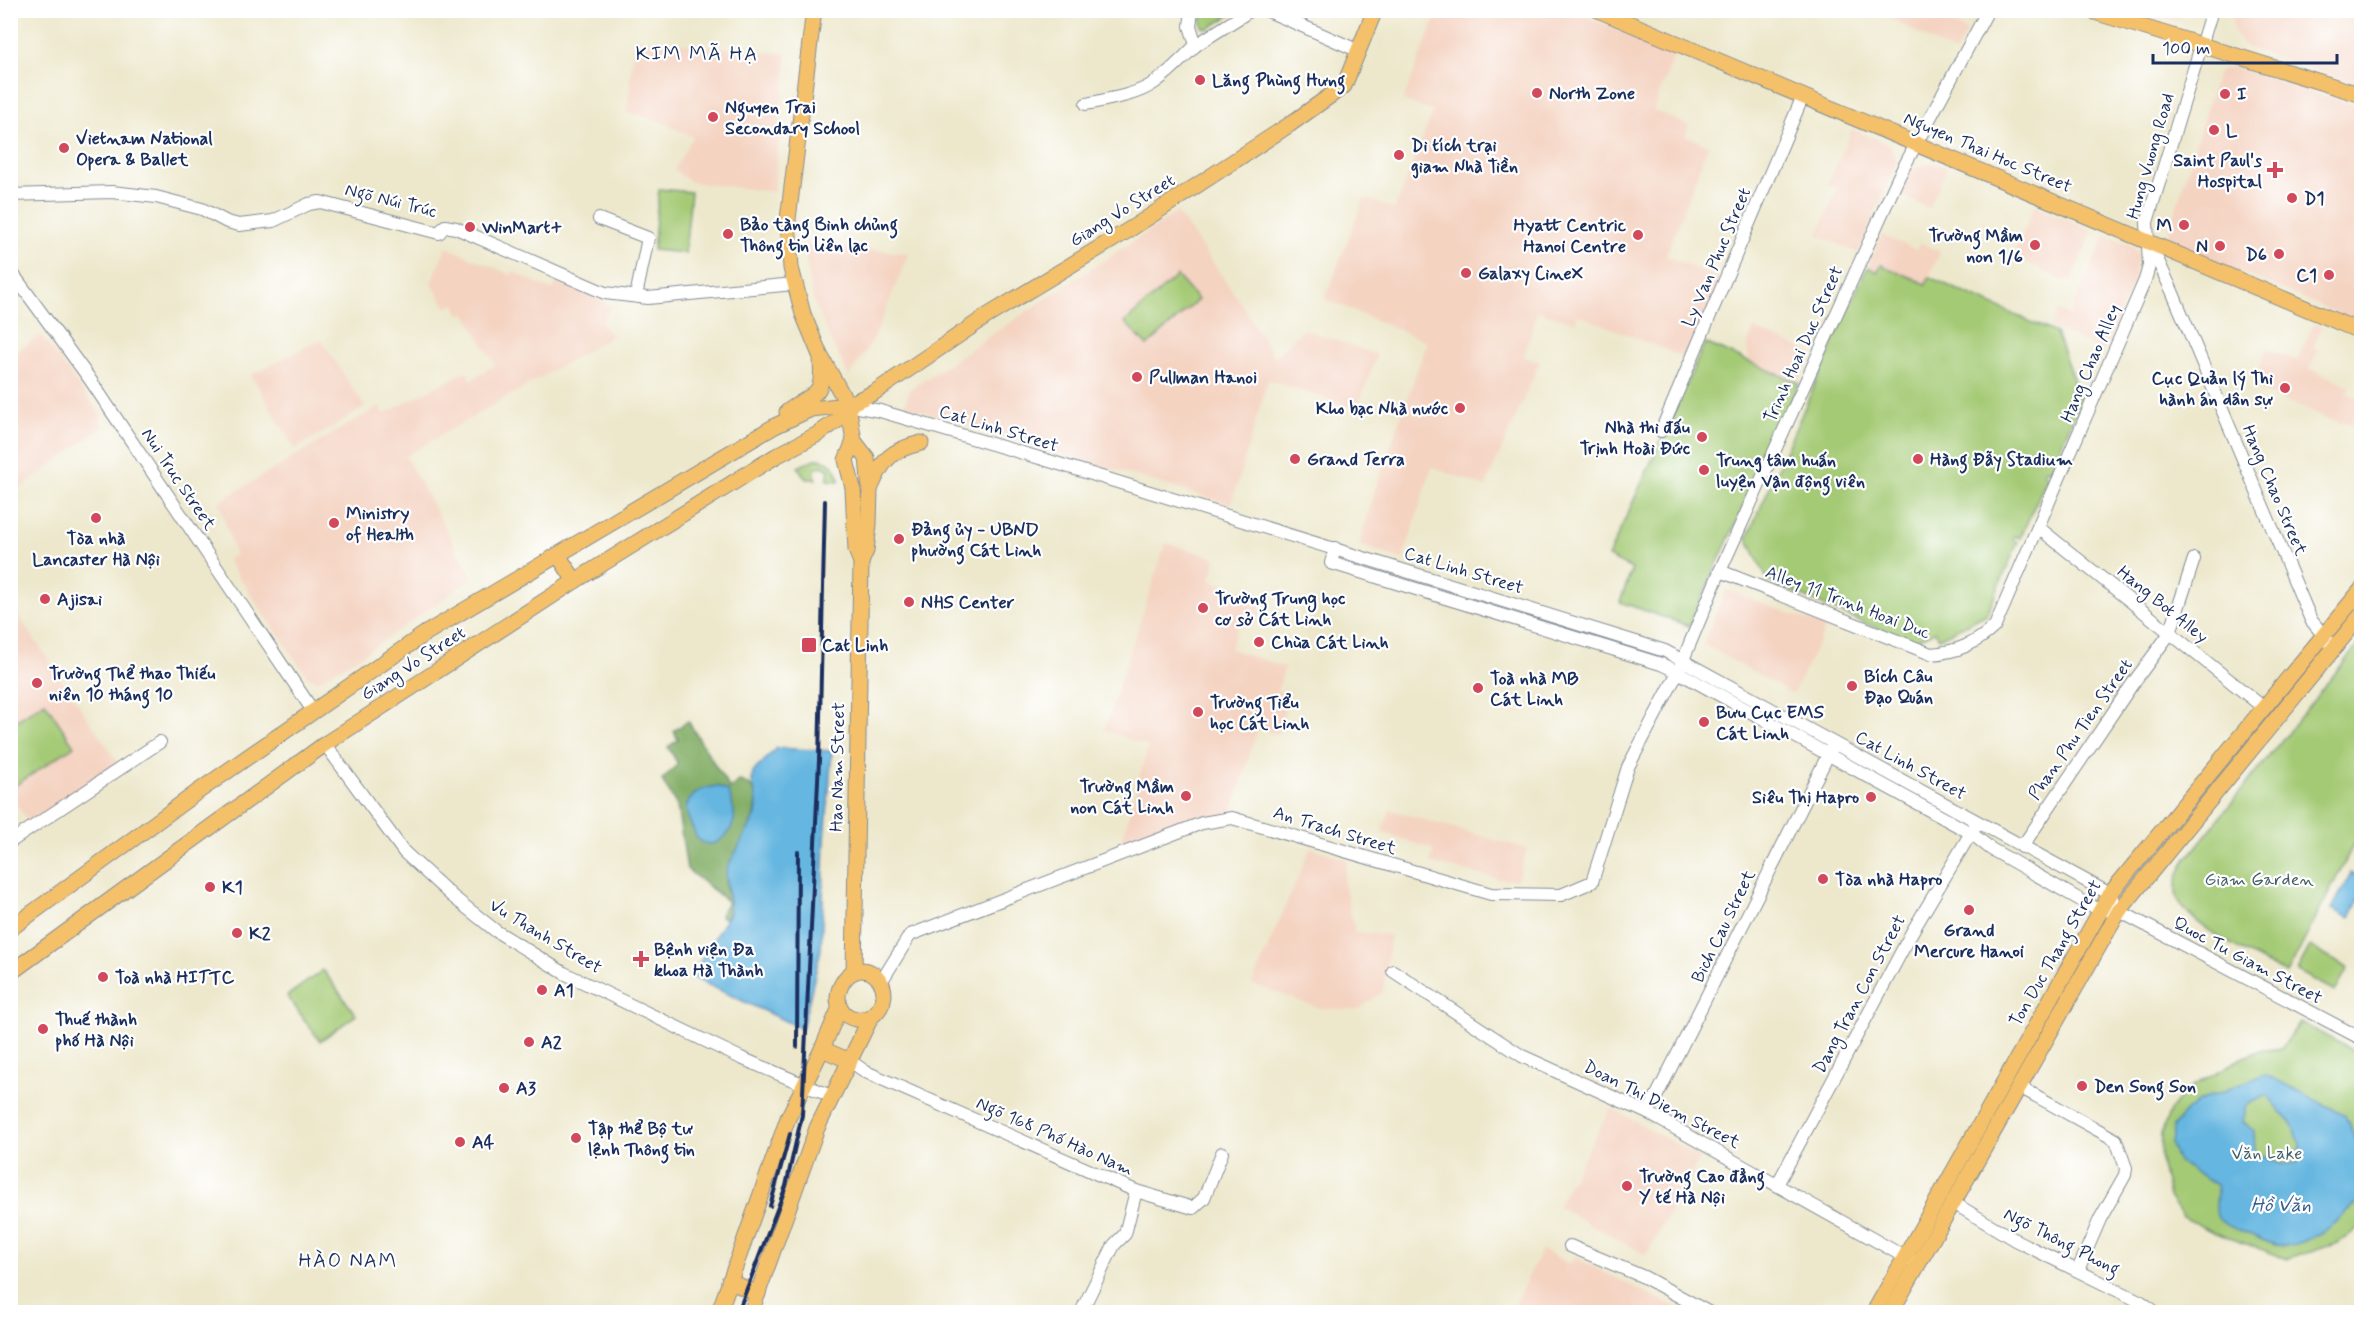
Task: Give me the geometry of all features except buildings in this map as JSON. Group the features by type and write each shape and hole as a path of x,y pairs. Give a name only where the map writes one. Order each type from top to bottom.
{"main road":[{"path":"775,426 788,411 819,391 823,380 820,355 803,314 794,284 789,250 788,219 814,10"},
{"name":"Giang Vo Street","path":"10,929 196,793 426,633 775,426 811,409 848,405 875,393 987,315 1132,228 1289,126 1344,86 1375,10"},
{"name":"Nguyen Thai Hoc Street","path":"1598,10 2361,332"},
{"path":"2088,10 2361,94"},
{"name":"Hao Nam Street","path":"820,355 848,405 854,437 867,458 870,490 866,551 861,562 854,972"},
{"name":"Giang Vo Street","path":"10,973 324,744 574,581 776,456 818,434 840,418 848,405"},
{"path":"818,434 854,437"},
{"name":"Hao Nam Street","path":"854,437 846,460 853,488 856,550 861,562"},
{"path":"870,490 879,469 890,455 905,446 921,443"},
{"path":"558,555 574,581"},
{"name":"Ton Duc Thang Street","path":"1891,1312 1912,1260 2110,894 2361,589"},
{"name":"Ton Duc Thang Street","path":"1874,1312 1952,1202 1987,1125 2018,1086 2118,911 2361,614"},
{"path":"751,1312 817,1128 871,1017 883,1004 881,982 869,972 854,972 847,977 839,989 840,1007 850,1018 865,1020 871,1017"},
{"path":"719,1312 788,1118 840,1007"},
{"path":"822,1049 850,1060"},
{"path":"729,1281 758,1294"}],"street":[{"path":"1192,10 1190,26 1196,45"},
{"path":"1086,104 1128,94 1152,84 1196,45 1251,10"},
{"path":"1266,10 1359,51"},
{"name":"Trinh Hoai Duc Street","path":"1682,660 1720,571 1916,143 1988,10"},
{"name":"Hung Vuong Road","path":"2149,242 2147,222 2212,10"},
{"name":"Ly Van Phuc Street","path":"1661,431 1803,96"},
{"name":"Ngõ Núi Trúc","path":"10,195 112,192 156,197 202,209 227,222 239,225 273,221 309,204 320,202 397,221 427,231 439,233 445,226 456,228 605,293 648,298 794,284"},
{"path":"599,219 648,238 636,296"},
{"name":"Hang Chao Alley","path":"2039,528 2145,280 2149,266 2149,242"},
{"name":"Hang Chao Street","path":"2149,242 2172,291 2311,620 2335,647"},
{"name":"Nui Truc Street","path":"10,270 89,378 313,711"},
{"name":"Cat Linh Street","path":"848,405 889,414 1335,548 1665,651 1974,828 2022,847 2110,894"},
{"name":"Alley 11 Trinh Hoai Duc","path":"1720,571 1909,647 1931,654 1948,653 1982,639 1995,626 2039,528"},
{"name":"Hang Bot Alley","path":"2039,528 2264,708"},
{"name":"Cat Linh Street","path":"1335,548 1331,563 1472,604 1650,661 1678,672 1831,748"},
{"name":"Phan Phu Tien Street","path":"2022,847 2131,686 2170,633 2194,559"},
{"name":"An Trach Street","path":"881,982 910,935 1202,823 1232,818 1491,894 1561,895 1592,882 1628,767 1678,672 1682,660"},
{"path":"10,842 160,742"},
{"name":"Vu Thanh Street","path":"324,744 404,852 452,896 496,931 564,973 741,1058 832,1097"},
{"name":"Bich Cau Street","path":"1648,1113 1831,748"},
{"name":"Cat Linh Street","path":"1974,828 1991,849 2100,910 2118,911"},
{"name":"Dang Tran Con Street","path":"1777,1185 1912,932 1974,828"},
{"path":"2110,894 2118,911"},
{"name":"Quoc Tu Giam Street","path":"2118,911 2361,1039"},
{"name":"Doan Thi Diem Street","path":"1393,972 1522,1056 1648,1113 1912,1260"},
{"name":"Ngõ 168 Phố Hào Nam","path":"850,1060 876,1076 1136,1191 1193,1208 1204,1198 1222,1153"},
{"path":"2018,1086 2116,1140 2126,1168 2125,1175 2100,1219 2078,1270"},
{"path":"1081,1312 1114,1245 1125,1234 1136,1191"},
{"name":"Ngõ Thông Phong","path":"1952,1202 2015,1240 2141,1302 2155,1312"},
{"path":"1570,1246 1644,1277 1708,1312"}],"shaded area":[{"path":"1875,10 1929,11 1967,31 1955,53"},
{"path":"2188,10 2177,19 2160,22 2120,11"},
{"path":"1438,11 1573,11 1675,54 1653,110 1689,126 1685,136 1708,145 1666,256 1723,280 1690,360 1579,315 1575,322 1537,311 1524,357 1540,362 1485,487 1432,467 1403,560 1359,545 1376,487 1427,342 1325,299 1364,198 1395,209 1433,112 1403,100"},
{"path":"2234,11 2361,11 2361,85 2246,47 2235,34 2232,25"},
{"name":"Nguyen Trai Secondary School","path":"634,39 787,54 774,192 691,182 674,170 693,137 660,121 627,112"},
{"name":"Saint Paul's Hospital","path":"2232,66 2361,107 2361,323 2174,244 2169,239 2169,232 2216,77 2219,71"},
{"path":"1852,129 1890,145 1896,159 1896,164 1858,253 1818,235 1837,188 1828,184"},
{"path":"1930,163 1947,167 1929,208 1899,195 1911,170"},
{"path":"2035,205 2093,231 2071,282 2066,279 2064,281 2041,271 2041,268 2013,257"},
{"path":"1177,212 1241,303 1274,358 1303,329 1377,355 1357,409 1268,380 1231,505 905,406 909,390"},
{"path":"1882,235 1917,250 1921,243 1940,252 1926,284 1881,265 1878,272 1868,267"},
{"path":"2105,236 2131,245 2138,253 2134,280 2105,348 2101,351 2051,327 2058,311 2070,315"},
{"path":"806,245 909,253 875,336 849,377 813,299 806,260"},
{"name":"Ministry of Health","path":"446,247 511,275 512,271 552,290 557,281 612,306 601,323 612,336 405,456 473,578 364,654 317,681 307,676 227,560 235,555 219,502 379,406 384,414 466,371 471,380 495,365 465,312 460,315 455,304 447,308 431,283"},
{"path":"2314,323 2322,327 2313,348 2318,350 2310,368 2350,386 2347,393 2361,399 2361,411 2357,421 2354,420 2352,425 2342,421 2341,424 2254,388 2267,349 2297,361"},
{"path":"1754,329 1812,353 1799,383 1749,362 1747,346"},
{"path":"41,335 100,414 103,427 11,495 11,355"},
{"path":"321,340 365,407 295,449 251,375"},
{"path":"1166,543 1216,558 1210,580 1265,597 1255,625 1240,620 1230,649 1285,667 1277,691 1290,696 1277,734 1258,728 1231,815 1119,850 1148,746 1104,730"},
{"path":"1726,590 1826,627 1793,694 1703,644"},
{"name":"Trường Thể thao Thiếu niên 10 tháng 10","path":"10,603 118,763 29,823 11,796"},
{"path":"1390,810 1527,849 1517,880 1498,879 1430,863 1434,850 1382,832"},
{"path":"1311,847 1347,860 1344,881 1355,933 1390,935 1383,992 1357,1010 1319,1008 1252,984"},
{"name":"Trường Cao đẳng Y tế Hà Nội","path":"1611,1108 1700,1158 1646,1255 1557,1206"},
{"path":"1542,1250 1570,1264 1574,1257 1684,1312 1510,1312"}],"green space":[{"path":"1201,10 1237,11 1208,29 1202,27"},
{"path":"659,189 691,192 685,253 653,250"},
{"name":"Hàng Ðẫy Stadium","path":"1881,265 1926,284 1929,277 2056,333 2081,400 2050,471 2045,469 2043,473 2048,476 2020,538 2014,536 2013,540 2018,542 1987,614 1939,638 1935,631 1910,643 1768,581 1747,538 1863,276 1868,267 1877,272"},
{"path":"1177,276 1198,300 1147,346 1125,322"},
{"name":"Trung tâm huấn luyện Vận động viên","path":"1705,343 1799,383 1689,626 1620,602 1632,569 1608,557"},
{"path":"815,459 825,460 832,464 839,481 827,480 829,470 822,466 815,469 816,479 806,479 798,467"},
{"name":"Giam Garden","path":"2361,641 2361,830 2287,974 2225,941 2194,919 2183,908 2177,897 2176,883 2185,861"},
{"path":"45,702 74,746 13,787 10,783 11,724"},
{"path":"688,721 730,789 739,781 752,787 757,798 750,827 726,883 729,910 725,919 720,915 728,902 687,869 677,806 662,780 678,764 668,747 678,740 674,731"},
{"path":"2310,947 2348,968 2335,991 2297,971"},
{"path":"323,970 356,1015 320,1041 287,996"},
{"name":"Văn Lake","path":"2300,1022 2361,1055 2361,1226 2338,1243 2288,1259 2213,1232 2183,1217 2169,1197 2160,1156 2161,1134 2171,1109 2186,1090 2258,1051 2282,1048"}],"water":[{"path":"777,748 832,751 825,841 821,949 802,1029 694,978 692,975 730,912 726,874 728,866 756,815 757,802 752,780 753,772"},
{"path":"717,786 728,791 734,820 724,837 715,843 705,844 696,835 687,816 686,807 698,792"},
{"path":"2351,873 2361,878 2361,894 2350,918 2332,909"},
{"name":"Hồ Văn","path":"2265,1074 2345,1115 2361,1152 2362,1198 2322,1232 2287,1246 2272,1244 2227,1225 2220,1220 2217,1213 2216,1185 2178,1162 2171,1145 2173,1127 2181,1116 2197,1102","holes":["2267,1095 2292,1124 2300,1143 2298,1163 2280,1164 2255,1152 2254,1132 2243,1121 2247,1105"]}],"railway":[{"path":"738,1312 786,1186 802,1115 819,760 825,501"},
{"path":"797,1047 798,852"},
{"path":"770,1206 790,1134"}],"place":[{"name":"Lăng Phùng Hưng","path":"1200,80"},
{"name":"North Zone","path":"1537,93"},
{"name":"I","path":"2225,94"},
{"name":"Nguyen Trai Secondary School","path":"713,117"},
{"name":"L","path":"2214,130"},
{"name":"Vietnam National Opera & Ballet","path":"64,148"},
{"name":"Di tích trại giam Nhà Tiền","path":"1399,155"},
{"name":"Saint Paul's Hospital","path":"2275,170"},
{"name":"D1","path":"2292,198"},
{"name":"M","path":"2184,225"},
{"name":"WinMart+","path":"470,227"},
{"name":"Bảo tàng Binh chủng Thông tin liên lạc","path":"728,234"},
{"name":"Hyatt Centric Hanoi Centre","path":"1638,235"},
{"name":"Trường Mầm non 1/6","path":"2035,245"},
{"name":"N","path":"2220,246"},
{"name":"D6","path":"2279,254"},
{"name":"Galaxy CineX","path":"1466,273"},
{"name":"C1","path":"2329,275"},
{"name":"Pullman Hanoi","path":"1137,377"},
{"name":"Cục Quản lý Thi hành án dân sự","path":"2285,388"},
{"name":"Kho bạc Nhà nước","path":"1460,408"},
{"name":"Nhà thi đấu Trịnh Hoài Đức","path":"1702,437"},
{"name":"Grand Terra","path":"1295,459"},
{"name":"Hàng Ðẫy Stadium","path":"1918,459"},
{"name":"Trung tâm huấn luyện Vận động viên","path":"1704,470"},
{"name":"Tòa nhà Lancaster Hà Nội","path":"96,518"},
{"name":"Ministry of Health","path":"334,523"},
{"name":"Đảng ủy - UBND phường Cát Linh","path":"899,539"},
{"name":"Ajisai","path":"45,599"},
{"name":"NHS Center","path":"909,602"},
{"name":"Trường Trung học cơ sở Cát Linh","path":"1203,608"},
{"name":"Chùa Cát Linh","path":"1259,642"},
{"name":"Cat Linh","path":"809,645"},
{"name":"Trường Thể thao Thiếu niên 10 tháng 10","path":"37,683"},
{"name":"Bích Câu Đạo Quán","path":"1852,686"},
{"name":"Toà nhà MB Cát Linh","path":"1478,688"},
{"name":"Trường Tiểu học Cát Linh","path":"1198,712"},
{"name":"Bưu Cục EMS Cát Linh","path":"1704,722"},
{"name":"Trường Mầm non Cát Linh","path":"1186,796"},
{"name":"Siêu Thị Hapro","path":"1871,797"},
{"name":"Tòa nhà Hapro","path":"1823,879"},
{"name":"K1","path":"210,887"},
{"name":"Grand Mercure Hanoi","path":"1969,910"},
{"name":"K2","path":"237,933"},
{"name":"Bệnh viện Đa khoa Hà Thành","path":"641,959"},
{"name":"Toà nhà HITTC","path":"103,977"},
{"name":"A1","path":"542,990"},
{"name":"Thuế thành phố Hà Nội","path":"43,1029"},
{"name":"A2","path":"529,1042"},
{"name":"Den Song Son","path":"2082,1086"},
{"name":"A3","path":"504,1088"},
{"name":"Tập thể Bộ tư lệnh Thông tin","path":"576,1138"},
{"name":"A4","path":"460,1142"},
{"name":"Trường Cao đẳng Y tế Hà Nội","path":"1627,1186"}],"district":[{"name":"KIM MÃ HẠ","path":"697,53"},
{"name":"HÀO NAM","path":"348,1260"}]}
